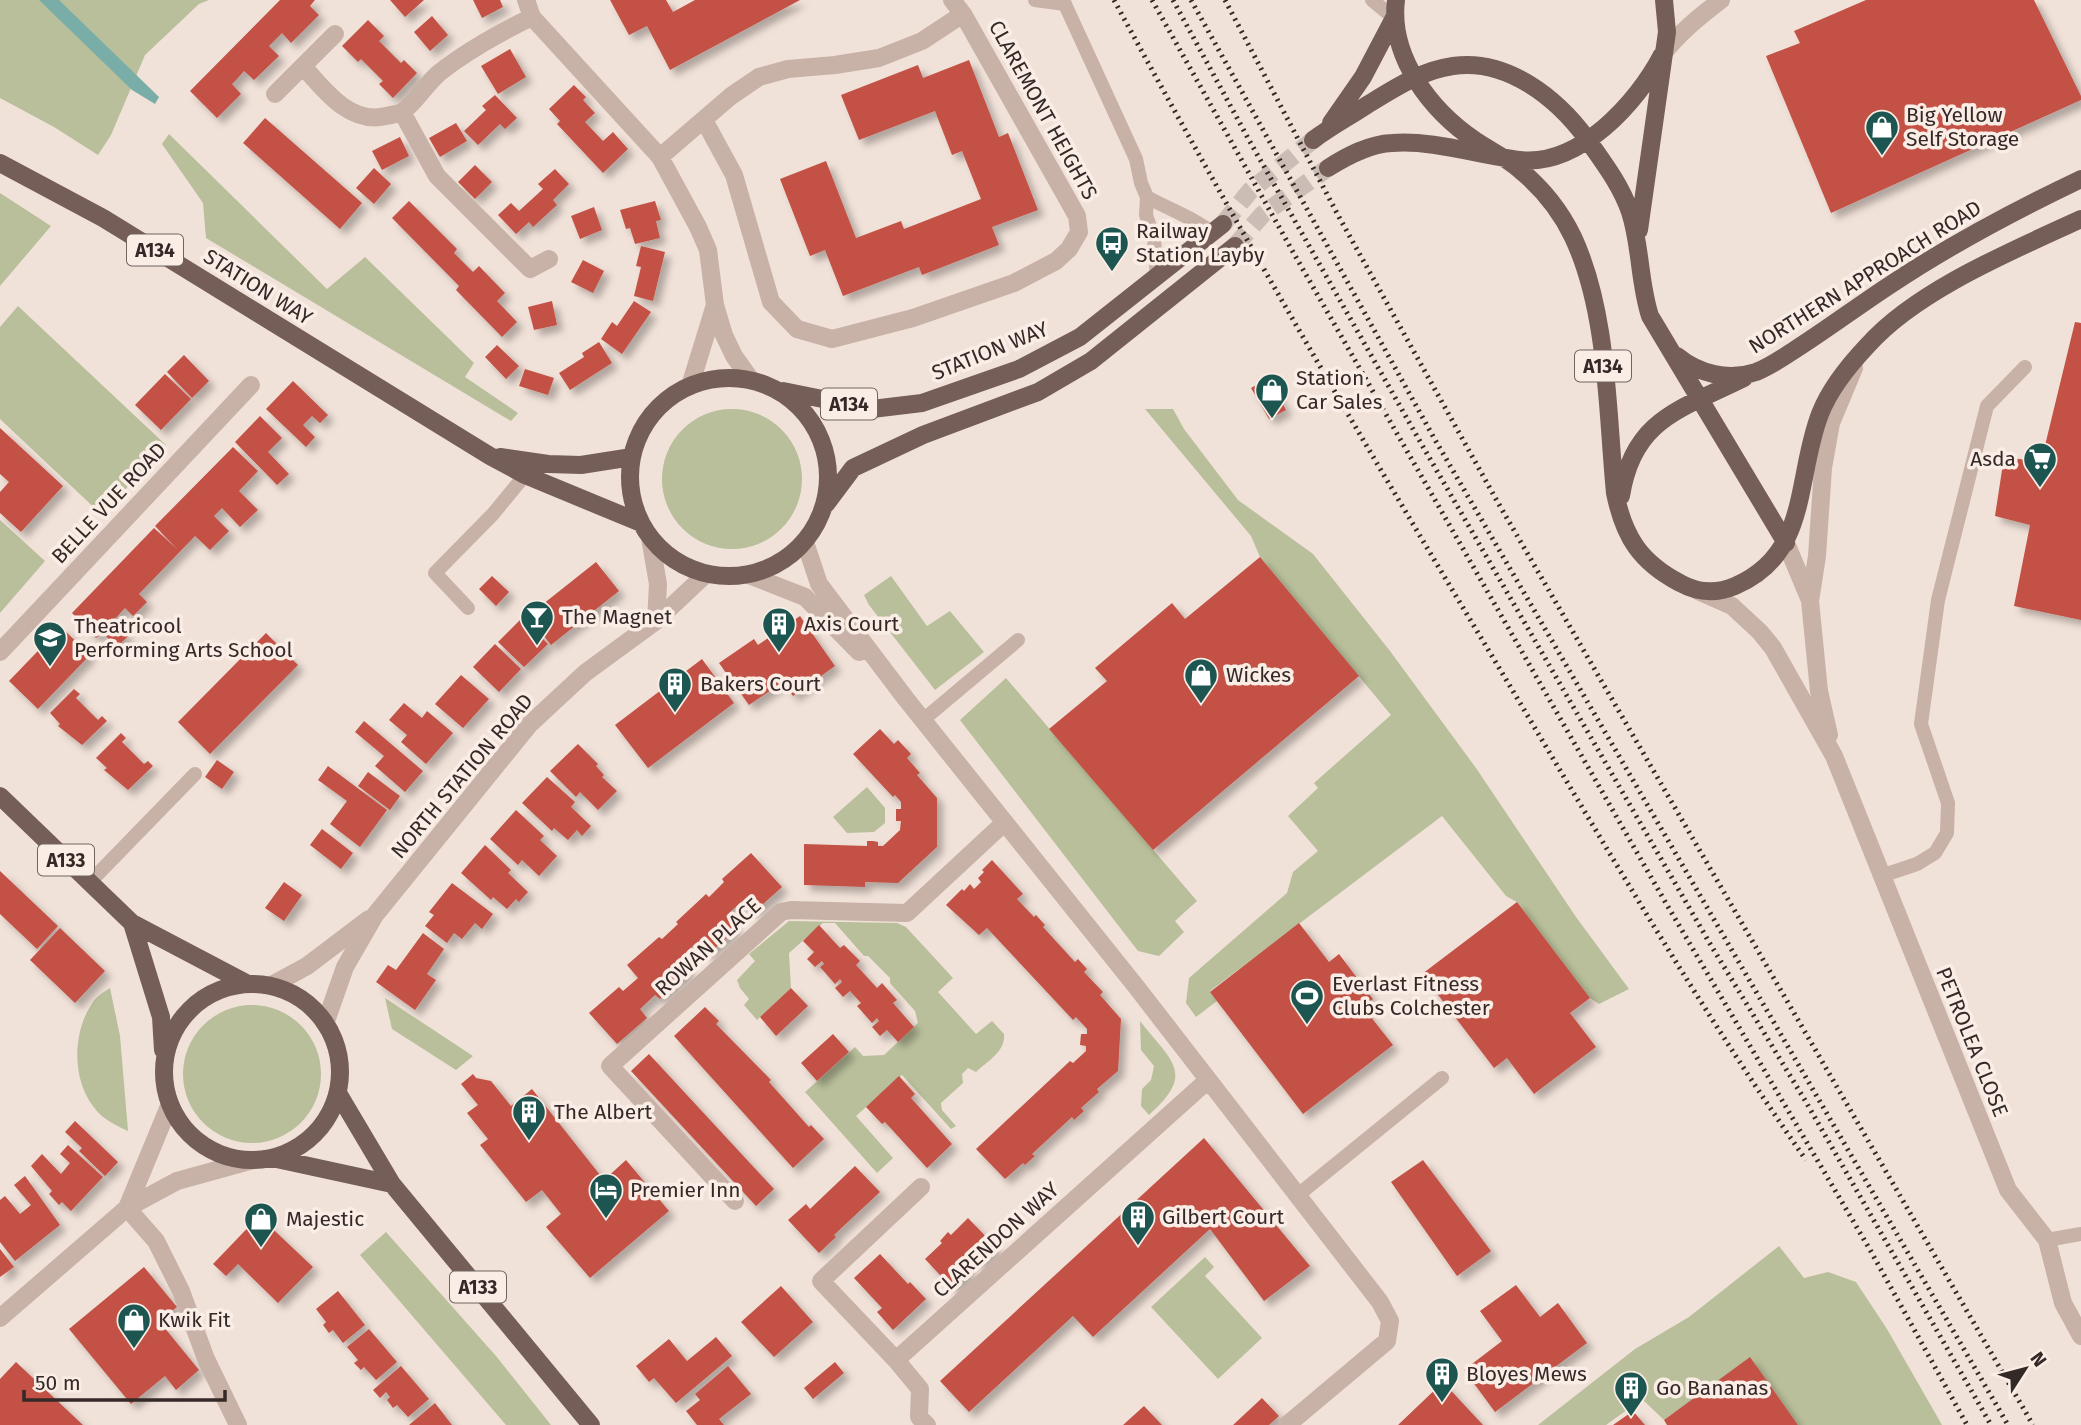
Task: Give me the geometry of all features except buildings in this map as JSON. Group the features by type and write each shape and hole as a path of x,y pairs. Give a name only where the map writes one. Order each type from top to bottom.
{"main road":[{"name":"A134","path":"1638,247 1667,32 1664,0"},
{"name":"A134","path":"1395,9 1402,52 1426,95 1454,125 1501,156 1537,186 1564,221 1578,249 1591,287 1600,332 1615,493 1620,517 1628,534 1650,564 1666,576 1698,591"},
{"name":"A134","path":"1395,9 1363,77 1319,136 1415,77 1454,65 1472,65 1506,73 1558,104 1587,139 1620,190 1630,212 1638,247 1644,297 1650,316 1786,543"},
{"name":"A134","path":"1328,168 1367,148 1392,142 1431,145 1519,160 1535,160 1568,150 1611,122 1626,108 1643,87 1662,55"},
{"name":"STATION WAY","path":"0,163 103,218 490,456 646,531"},
{"name":"NORTHERN APPROACH ROAD","path":"1671,351 1699,371 1735,376 1757,372 1812,339 1907,274 2081,179"},
{"path":"1698,591 1716,592 1743,582 1766,568 1786,543 1820,412 1833,388 1870,342 1901,316 1945,286 2081,219"},
{"name":"STATION WAY","path":"776,390 872,409 922,403 1039,359 1080,337 1218,228"},
{"name":"A134","path":"824,507 853,468 943,427 1038,391 1091,361 1236,246"},
{"name":"A134","path":"1620,517 1624,476 1642,439 1656,423 1757,372"},
{"name":"A134","path":"722,379 751,380 776,390 798,407 816,429 823,445 828,484 818,523 805,542 784,562 750,575 706,574 674,560 646,531 631,490 632,457 645,423 655,410 690,386 722,379"},
{"name":"STATION WAY","path":"490,456 548,464 581,465 632,457"},
{"name":"A133","path":"0,796 132,923 246,983"},
{"name":"A133","path":"132,923 161,1017 164,1080 170,1104 181,1124 201,1144 225,1156 262,1159 392,1184"},
{"name":"A133","path":"164,1068 170,1040 181,1020 189,1010 213,993 229,986 246,983 270,986 288,992 314,1011 325,1024 338,1055 338,1093 324,1121 309,1139 292,1150 262,1159"},
{"name":"A133","path":"338,1093 392,1184 591,1425"}],"street":[{"path":"526,0 532,17 660,157 708,250 715,305 724,335 734,356 751,380"},
{"path":"1662,55 1690,24 1721,0"},
{"name":"CLAREMONT HEIGHTS","path":"660,157 731,96 759,78 788,69 878,58 922,41 957,7 1077,216 1079,232 1069,249 1056,261 1014,283 913,318 832,339 797,329 771,302 734,175 704,120"},
{"path":"303,66 323,89 349,112 375,118 402,112 434,77 461,56 532,17"},
{"path":"275,94 335,34"},
{"path":"402,112 437,176 520,260 530,269 549,259"},
{"path":"690,386 715,305"},
{"name":"PETROLEA CLOSE","path":"1834,756 1819,691 1810,601 1817,556 1823,468 1831,423 1842,391 1870,342"},
{"name":"BELLE VUE ROAD","path":"0,652 251,385"},
{"path":"646,531 658,584 656,621"},
{"path":"805,542 819,584 906,699 1138,989 1298,1195 1380,1303 1390,1321 1387,1341 1287,1425"},
{"name":"PETROLEA CLOSE","path":"1786,543 1810,601"},
{"name":"NORTH STATION ROAD","path":"325,1024 345,967 375,915 529,725 585,673 656,621 706,574"},
{"path":"750,575 805,597 906,699"},
{"name":"PETROLEA CLOSE","path":"1698,591 1732,606 1760,632 1773,648 1834,756 2008,1190 2046,1240 2063,1303 2081,1336"},
{"name":"ROWAN PLACE","path":"735,1202 610,1066 780,912 907,913 1004,823"},
{"name":"NORTH STATION ROAD","path":"270,986 307,966 375,915"},
{"name":"CLARENDON WAY","path":"896,1360 1208,1080"},
{"path":"127,1208 170,1104"},
{"path":"0,1318 127,1208 177,1181 262,1159"},
{"path":"921,1187 821,1281 920,1389 919,1417 927,1425"},
{"path":"127,1208 156,1241 181,1291 206,1359 238,1425"}],"lane":[{"path":"1035,0 1064,2 1136,159 1147,197 1146,215 1154,238 1157,278"},
{"path":"1372,0 1395,9"},
{"path":"1147,197 1181,216 1218,228"},
{"path":"1881,876 1917,864 1936,853 1947,833 1948,803 1921,724 1938,600 1987,406 2025,367"},
{"path":"468,608 435,573 493,514 525,475"},
{"path":"923,720 1018,640"},
{"path":"90,883 195,774"},
{"path":"1298,1195 1442,1079"},
{"path":"2046,1240 2081,1234"}],"green space":[{"path":"0,0 209,0 199,4 145,55 111,135 98,155 0,98"},
{"path":"169,134 327,289 365,257 474,363 465,377 518,413 511,421 206,238 203,203 162,144"},
{"path":"0,193 51,226 0,286"},
{"path":"18,306 166,445 102,515 0,419 0,327"},
{"path":"732,409 759,415 781,430 796,452 802,479 796,506 781,528 759,543 732,549 705,543 683,528 668,506 662,479 668,452 683,430 705,415"},
{"path":"1145,409 1173,409 1184,429 1238,500 1313,554 1390,651 1476,768 1576,917 1629,989 1599,1004 1590,998 1517,902 1506,896 1442,816 1210,991 1217,1001 1196,1017 1186,1003 1189,978 1287,893 1293,872 1318,851 1288,816 1318,788 1314,783 1391,715 1260,557 1251,536"},
{"path":"0,520 45,561 0,613"},
{"path":"891,576 927,626 950,611 984,652 935,690 864,595"},
{"path":"1006,678 1197,901 1175,921 1184,932 1159,956 1138,951 960,720"},
{"path":"867,787 885,808 885,823 874,832 847,833 833,817"},
{"path":"789,921 897,923 906,927 953,978 938,992 976,1034 992,1021 1004,1034 1002,1046 995,1055 976,1072 968,1068 962,1074 963,1083 941,1103 942,1110 956,1126 951,1129 902,1075 856,1116 893,1158 877,1173 805,1092 855,1047 863,1056 884,1055 918,1023 915,1011 890,983 890,978 868,956 864,956 835,923 823,923 789,953 791,988 757,1020 744,1005 749,999 737,980 755,961 749,954"},
{"path":"110,988 120,1036 128,1131 115,1125 96,1110 82,1085 77,1056 81,1027 86,1014 95,1000"},
{"path":"385,998 473,1056 456,1070 392,1029"},
{"path":"252,1005 278,1011 300,1026 315,1048 321,1074 315,1100 300,1122 278,1137 252,1143 226,1137 204,1122 189,1100 183,1074 189,1048 204,1026 226,1011"},
{"path":"1140,1021 1169,1058 1175,1078 1163,1101 1149,1115 1141,1106 1142,1089 1151,1080 1154,1066 1141,1050"},
{"path":"386,1232 496,1356 551,1425 506,1425 360,1255"},
{"path":"1779,1246 1804,1278 1828,1272 1856,1282 1887,1329 1942,1425 1798,1425 1750,1359 1664,1420 1642,1399 1606,1425 1538,1425 1635,1349 1689,1317"},
{"path":"1205,1257 1214,1267 1205,1276 1262,1338 1218,1379 1151,1307"}],"water":[{"path":"39,0 59,0 159,97 155,104 132,90"}],"tunnel":[{"path":"1223,224 1250,191 1313,140"},
{"path":"1235,246 1263,214 1328,168"}],"railway":[{"path":"1114,0 1249,243 1435,562 1680,969 1806,1160"},
{"path":"1152,0 1667,905 1869,1248 1967,1425"},
{"path":"1173,0 1422,445 1709,942 1806,1102 1991,1425"},
{"path":"1191,0 1434,438 2008,1425"},
{"path":"1225,0 1339,217 1497,501 2033,1425"}],"place":[{"name":"Big Yellow Self Storage","path":"1882,157"},
{"name":"Railway Station Layby","path":"1112,273"},
{"name":"Station Car Sales","path":"1272,420"},
{"name":"Asda","path":"2040,489"},
{"name":"The Magnet","path":"537,647"},
{"name":"Axis Court","path":"779,654"},
{"name":"Theatricool Performing Arts School","path":"50,668"},
{"name":"Wickes","path":"1201,705"},
{"name":"Bakers Court","path":"675,714"},
{"name":"Everlast Fitness Clubs Colchester","path":"1307,1026"},
{"name":"The Albert","path":"529,1142"},
{"name":"Premier Inn","path":"606,1220"},
{"name":"Gilbert Court","path":"1138,1247"},
{"name":"Majestic","path":"261,1249"},
{"name":"Kwik Fit","path":"134,1350"},
{"name":"Bloyes Mews","path":"1442,1404"},
{"name":"Go Bananas","path":"1631,1418"}]}
